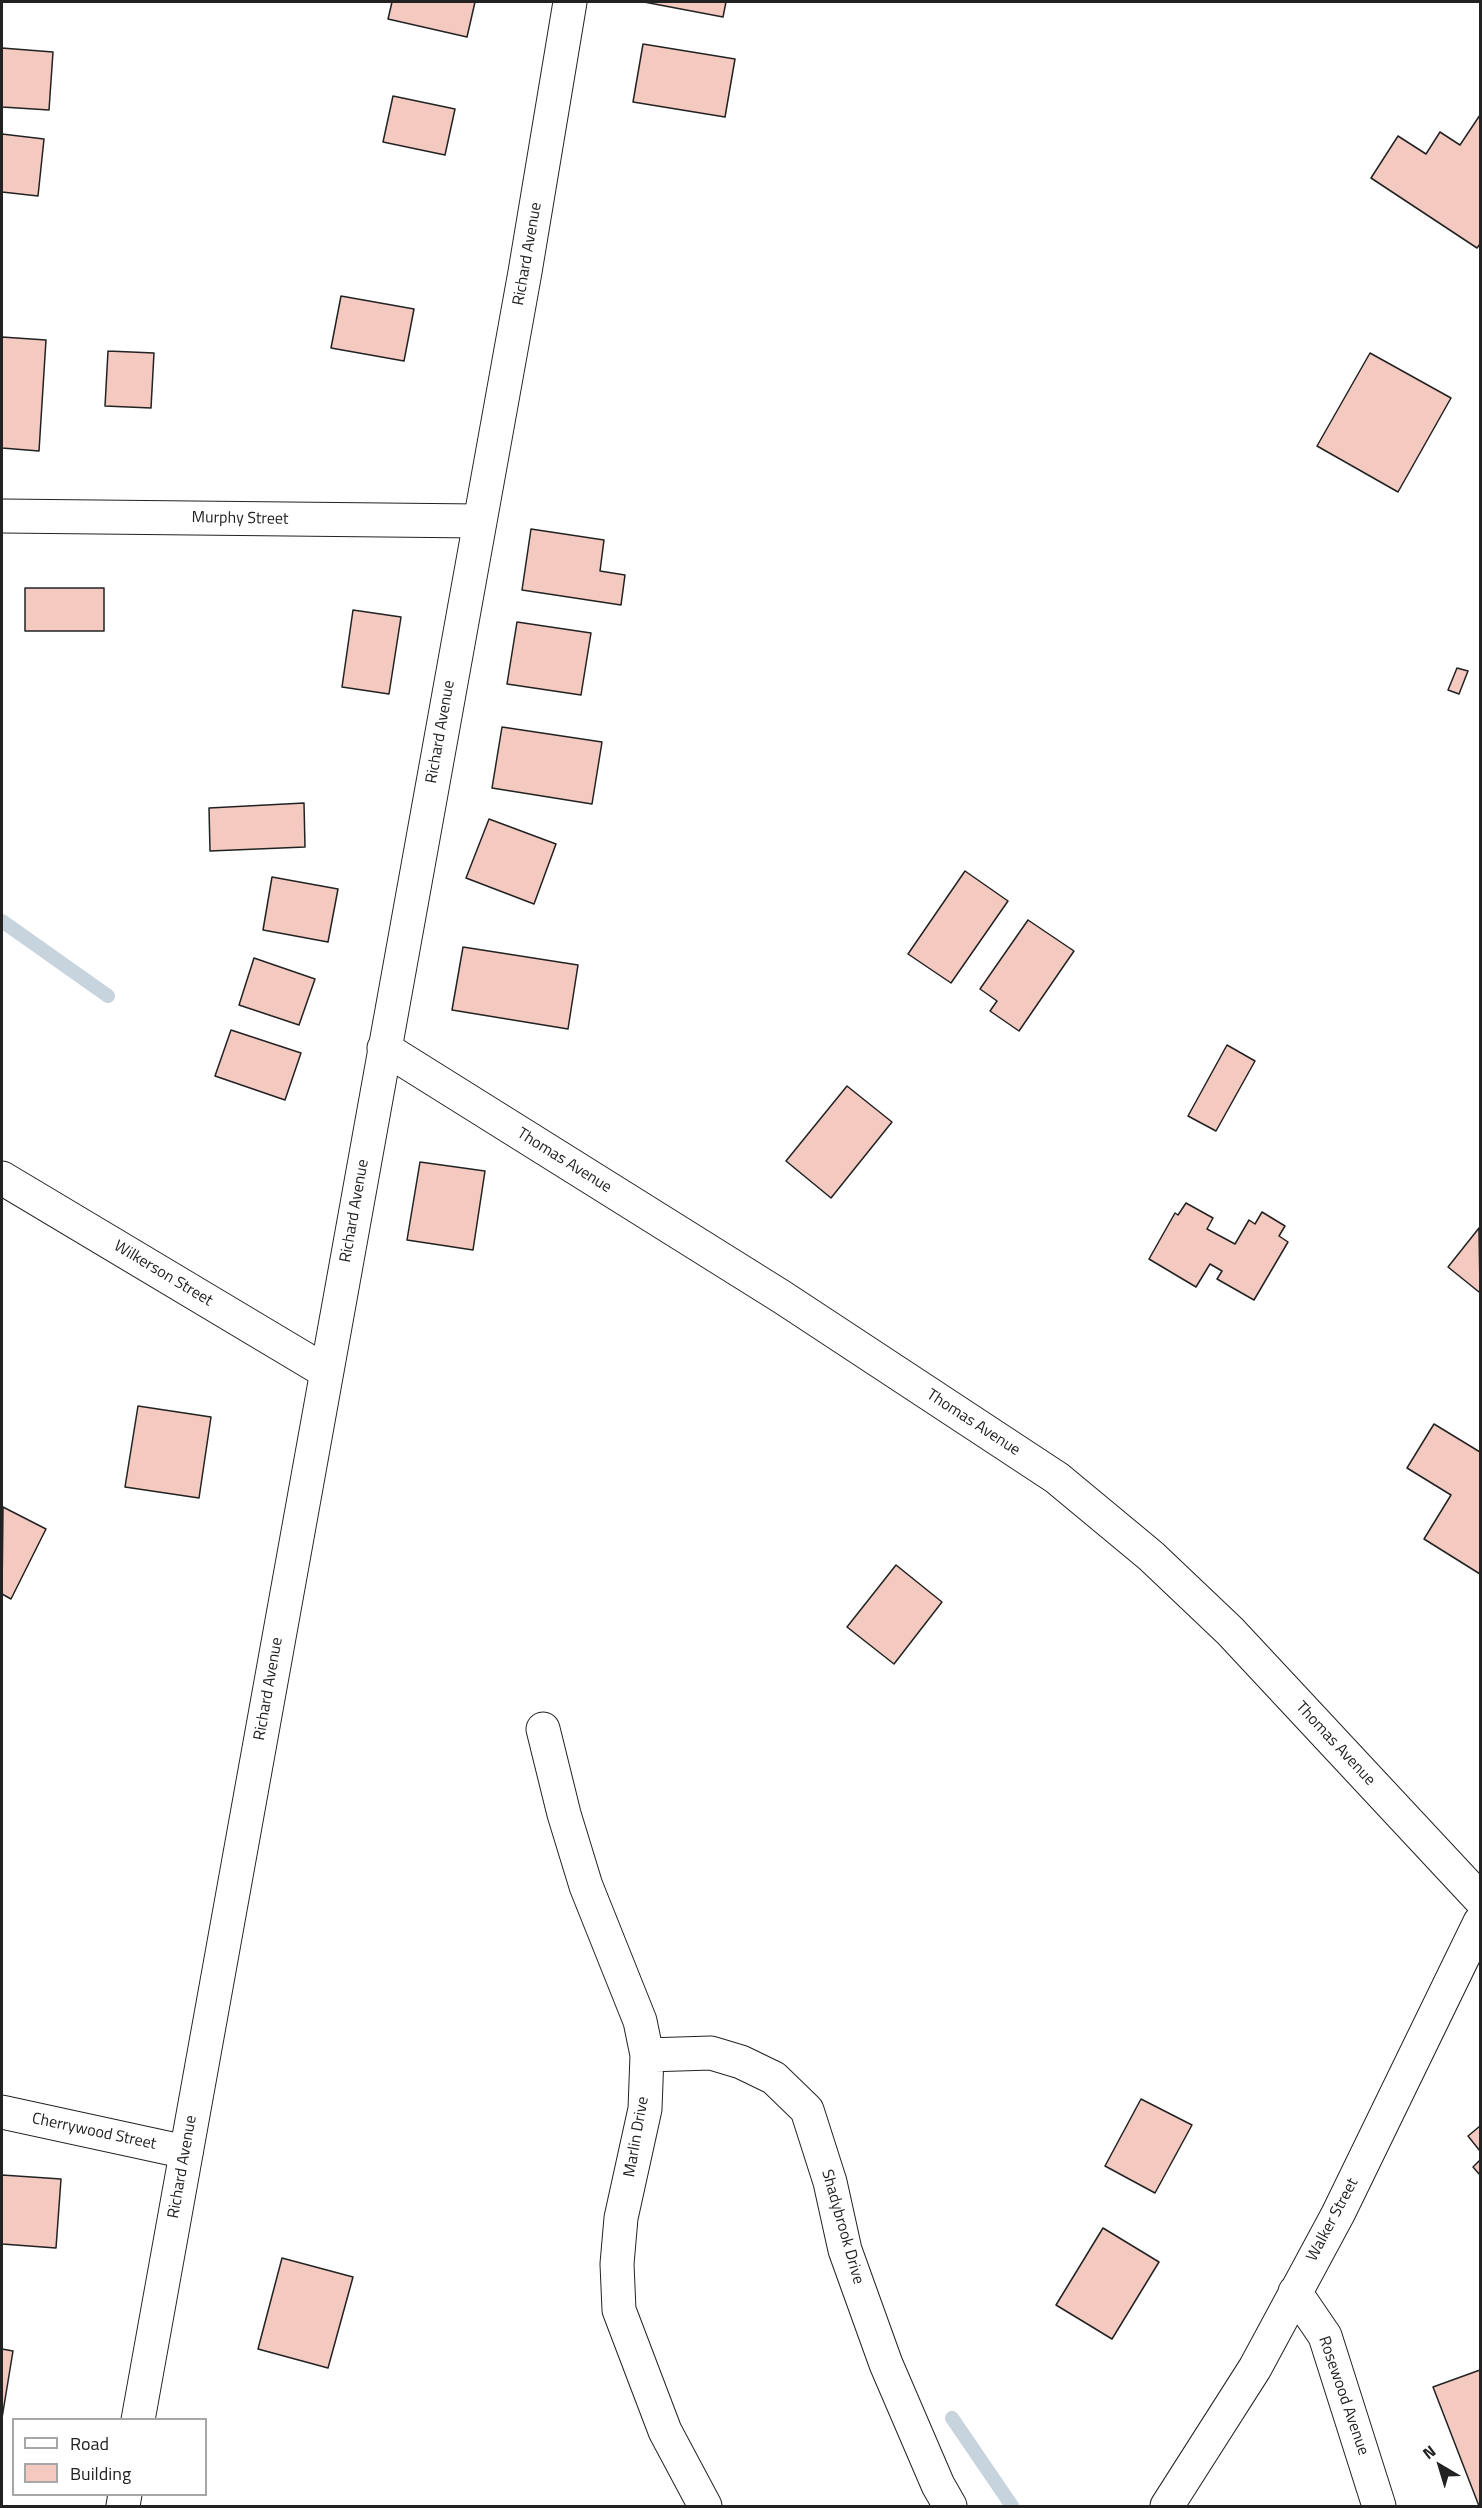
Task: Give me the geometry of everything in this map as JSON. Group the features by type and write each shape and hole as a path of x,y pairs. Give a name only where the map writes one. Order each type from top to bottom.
{"street":[{"name":"Richard Avenue","path":"138,2418 525,272 570,2"},
{"name":"Murphy Street","path":"2,516 479,521"},
{"name":"Thomas Avenue","path":"384,1048 782,1297 1057,1478 1151,1557 1230,1631 1480,1899"},
{"name":"Wilkerson Street","path":"2,1178 326,1371"},
{"name":"Marlin Drive","path":"543,1729 564,1814 583,1875 640,2021 647,2055 645,2109 621,2218 617,2264 619,2310 665,2431 705,2506"},
{"name":"Walker Street","path":"1167,2506 1255,2368 1338,2214 1480,1922"},
{"name":"Shadybrook Drive","path":"647,2055 711,2053 741,2062 774,2078 807,2110 830,2182 845,2250 867,2312 886,2364 938,2485 950,2506"},
{"name":"Cherrywood Street","path":"2,2112 186,2152"},
{"name":"Rosewood Avenue","path":"1295,2292 1325,2336 1379,2506"}],"building":[{"path":"392,2 475,2 467,37 388,19"},
{"path":"644,2 726,2 723,17"},
{"path":"643,44 735,59 725,117 633,102"},
{"path":"2,48 53,52 49,110 2,107"},
{"path":"393,96 455,109 445,155 383,142"},
{"path":"1480,115 1480,244 1477,248 1371,178 1398,136 1426,154 1440,132 1460,145"},
{"path":"2,134 44,139 38,196 2,192"},
{"path":"341,296 414,309 404,361 331,348"},
{"path":"2,337 46,340 39,451 2,448"},
{"path":"108,351 154,353 151,408 105,406"},
{"path":"1370,353 1451,398 1398,492 1317,446"},
{"path":"531,529 604,540 600,571 625,575 621,605 522,590"},
{"path":"25,588 104,588 104,631 25,631"},
{"path":"353,610 401,617 389,694 342,687"},
{"path":"517,622 591,633 581,695 507,684"},
{"path":"1457,668 1468,671 1459,694 1448,690"},
{"path":"502,727 602,742 592,804 492,788"},
{"path":"304,803 305,847 210,851 209,808"},
{"path":"489,819 556,844 534,904 466,878"},
{"path":"965,871 1008,901 951,983 908,954"},
{"path":"272,877 338,889 328,942 263,930"},
{"path":"1028,920 1074,951 1019,1031 990,1011 997,1001 980,989"},
{"path":"463,947 578,965 568,1029 452,1010"},
{"path":"254,958 315,979 299,1025 239,1005"},
{"path":"231,1030 301,1053 285,1100 215,1076"},
{"path":"1227,1045 1255,1061 1216,1131 1188,1116"},
{"path":"847,1086 892,1122 831,1198 786,1161"},
{"path":"420,1162 485,1171 473,1250 407,1240"},
{"path":"1186,1203 1213,1218 1207,1229 1235,1244 1249,1220 1255,1224 1262,1212 1285,1226 1279,1236 1288,1242 1254,1300 1217,1279 1222,1271 1210,1264 1196,1287 1149,1259 1175,1213 1178,1215"},
{"path":"1479,1228 1480,1290 1479,1292 1448,1267"},
{"path":"138,1406 211,1417 199,1498 125,1487"},
{"path":"1434,1424 1480,1452 1480,1574 1424,1539 1451,1495 1407,1468"},
{"path":"3,1507 46,1529 11,1599 2,1594"},
{"path":"896,1565 942,1602 894,1664 847,1627"},
{"path":"1141,2099 1192,2125 1155,2193 1105,2166"},
{"path":"1480,2126 1480,2151 1468,2136"},
{"path":"1480,2160 1480,2175 1473,2167"},
{"path":"2,2175 61,2179 56,2248 2,2244"},
{"path":"1103,2228 1159,2262 1112,2339 1056,2305"},
{"path":"282,2258 353,2277 328,2368 258,2349"},
{"path":"2,2349 13,2351 2,2418"},
{"path":"1480,2370 1480,2506 1479,2506 1433,2387"}],"waterway":[{"path":"2,921 108,996"},
{"path":"952,2418 1012,2506"}]}
